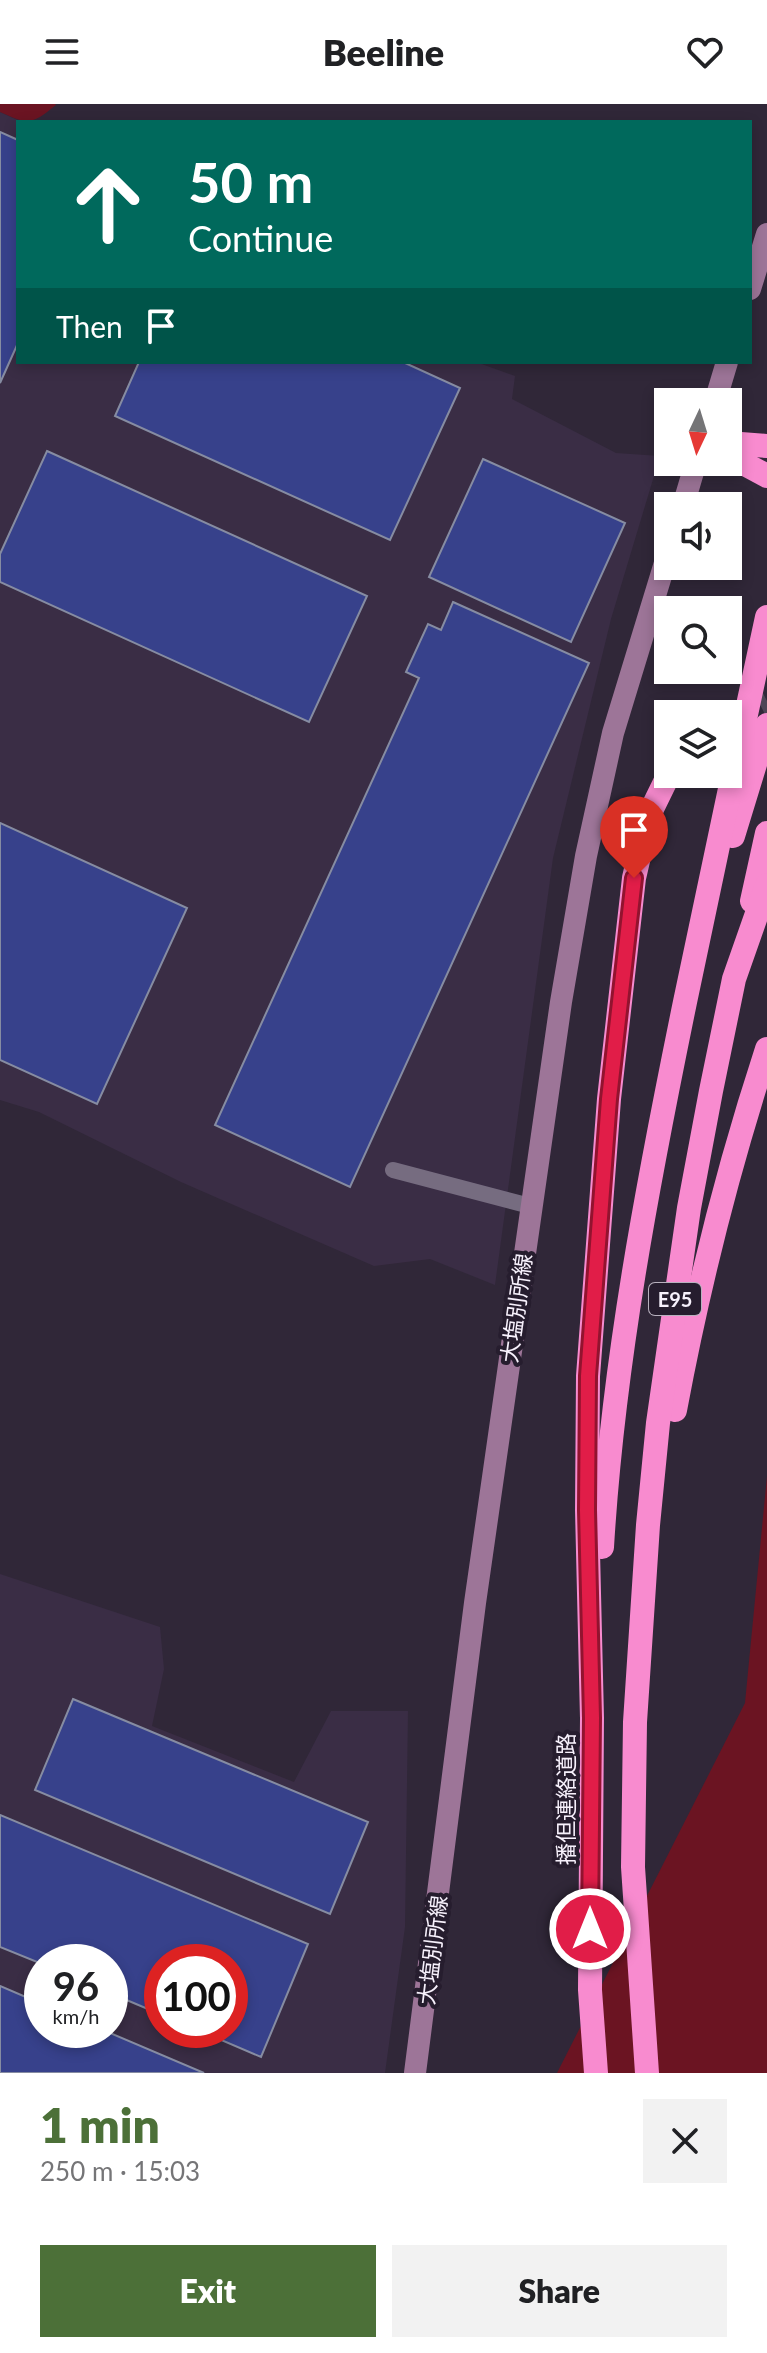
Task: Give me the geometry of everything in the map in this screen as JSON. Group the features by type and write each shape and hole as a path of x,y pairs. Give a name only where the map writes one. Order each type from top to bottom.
{"highway":[{"path":"742,444 767,446"},
{"path":"742,463 767,476"},
{"name":"E95","path":"592,1718 604,1519 617,1389 646,1200 767,617"},
{"name":"E95","path":"691,972 767,725"},
{"path":"592,1718 587,1510 588,1376 609,1099 634,878 648,817 662,788"},
{"name":"E95","path":"647,2073 633,1867 635,1722 648,1525 670,1333 689,1208 734,979 767,833"},
{"name":"E95","path":"734,979 767,885"},
{"path":"635,1722 673,1423 691,1324 732,1155 767,1049"},
{"name":"播但連絡道路","path":"592,1718 590,1990 596,2073"}],"main road":[{"path":"752,283 767,234"},
{"path":"719,388 726,364"},
{"name":"大塩別所線","path":"415,2073 475,1603 561,1002 586,856 613,733 660,580"}],"lane":[{"path":"393,1170 530,1206"}],"shaded area":[{"path":"0,104 56,105 32,120 20,120 0,112"},
{"path":"0,112 18,120 16,364 482,364 515,376 512,399 616,453 654,456 654,476 611,619 553,858 495,1285 430,1259 374,1266 181,1182 39,1112 0,1100"},
{"path":"767,1476 767,2073 557,2073 745,1703"},
{"path":"0,1574 160,1627 164,1669 152,1726 294,1782 331,1711 408,1711 405,1927 385,2073 0,2073"}],"building":[{"path":"0,132 16,139 16,347 0,383"},
{"path":"138,364 407,364 460,388 390,540 115,416"},
{"path":"47,451 367,596 309,722 0,582 0,554"},
{"path":"483,459 625,523 571,642 429,577"},
{"path":"453,602 589,663 350,1187 215,1125 419,678 406,672 428,624 441,630"},
{"path":"0,823 187,908 97,1104 0,1060"},
{"path":"73,1699 368,1822 330,1914 35,1790"},
{"path":"0,1815 308,1944 261,2057 240,2048 248,2048 248,1944 144,1944 144,2007 128,2001 128,1944 24,1944 24,1957 0,1947"},
{"path":"0,1986 24,1996 24,2048 128,2048 128,2041 204,2073 0,2073"}],"tunnel":[{"path":"742,714 767,701"}],"route":[{"path":"590,1929 592,1718 587,1510 588,1376 609,1099 634,878"}]}
